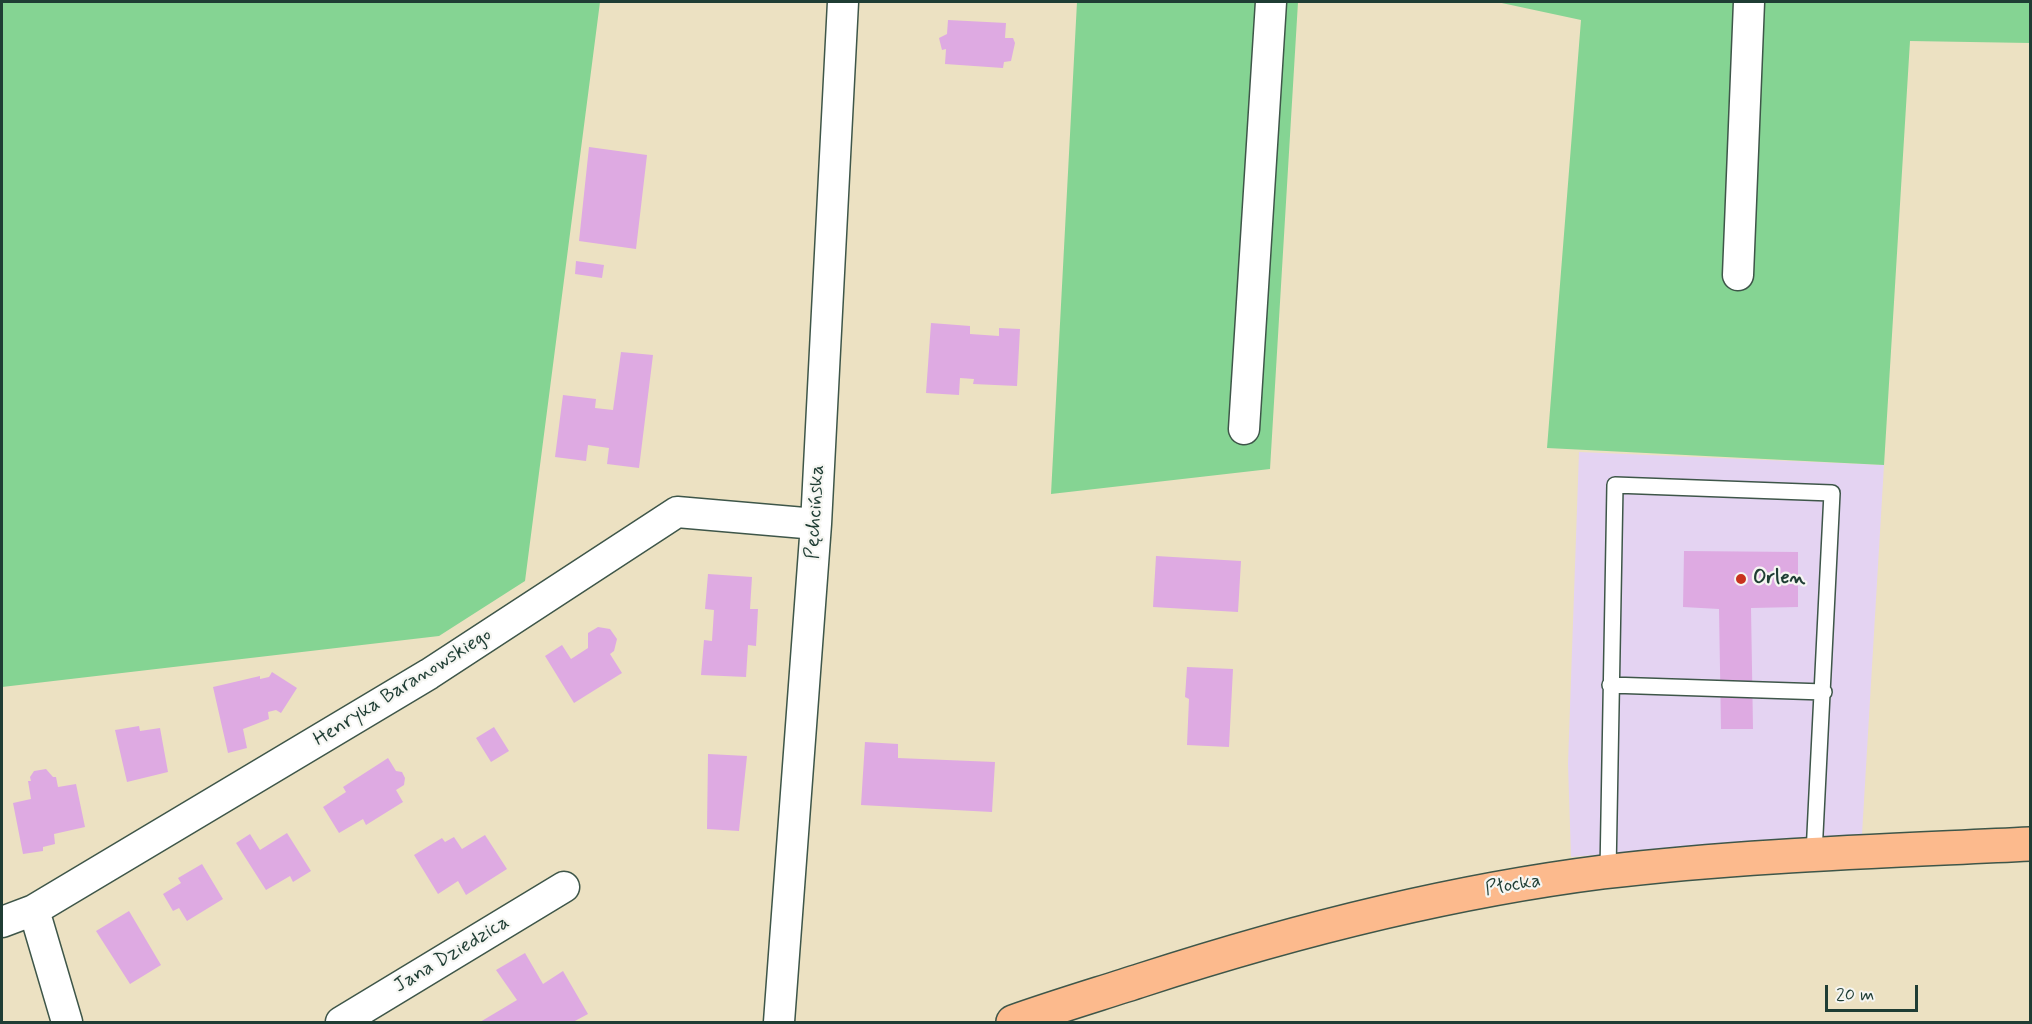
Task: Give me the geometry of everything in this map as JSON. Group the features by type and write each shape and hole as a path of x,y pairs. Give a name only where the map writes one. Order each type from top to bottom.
{"main road":[{"name":"Płocka","path":"1013,1023 1248,946 1360,916 1466,894 1608,872 1814,854 2031,844"}],"street":[{"name":"Pęchcińska","path":"779,1023 816,524 843,2"},
{"path":"1244,429 1271,2"},
{"path":"1738,275 1749,2"},
{"name":"Henryka Baranowskiego","path":"2,922 34,910 429,674 676,512 816,524"},
{"name":"Jana Dziedzica","path":"341,1023 564,887"},
{"path":"34,910 67,1023"}],"lane":[{"path":"1608,872 1615,485 1832,493 1824,692 1814,854"},
{"path":"1610,685 1824,692"}],"shaded area":[{"path":"1579,452 1884,465 1862,834 1571,857 1568,764"}],"green space":[{"path":"2,2 600,2 525,581 439,636 2,687"},
{"path":"1077,2 1298,2 1270,469 1051,494"},
{"path":"1497,2 2030,2 2030,43 1910,41 1884,465 1547,448 1581,20"}],"building":[{"path":"948,20 1006,23 1005,38 1013,38 1015,43 1011,61 1004,62 1003,68 945,64 946,49 942,50 939,38 947,34"},
{"path":"589,147 647,155 636,249 579,241"},
{"path":"576,261 604,265 602,278 575,274"},
{"path":"931,323 970,326 970,334 999,336 999,328 1020,329 1017,386 973,384 974,379 960,378 959,395 926,393"},
{"path":"621,352 653,355 639,468 607,464 609,448 588,445 586,461 555,457 563,395 596,399 595,408 613,410"},
{"name":"Orlen","path":"1684,551 1798,552 1798,607 1751,608 1753,729 1721,729 1719,609 1683,607"},
{"path":"1156,556 1241,561 1238,612 1153,607"},
{"path":"708,574 752,577 750,609 758,609 756,646 748,645 746,677 701,675 704,640 712,641 714,610 705,609"},
{"path":"598,627 610,629 617,639 614,651 610,654 622,673 574,703 545,656 562,645 571,659 588,648 588,633"},
{"path":"1187,667 1233,669 1229,747 1187,745 1189,699 1185,697"},
{"path":"272,672 297,688 281,713 276,710 268,712 269,719 243,729 247,748 228,753 213,687 260,676 260,679 269,677"},
{"path":"139,726 140,731 160,728 168,772 127,782 115,730"},
{"path":"494,727 509,751 491,762 476,738"},
{"path":"865,742 898,744 898,758 995,762 992,812 861,805"},
{"path":"708,754 747,756 739,831 707,829"},
{"path":"388,758 396,771 402,772 405,778 404,785 396,790 403,802 366,825 363,819 339,833 323,807 346,792 343,787"},
{"path":"46,769 53,777 56,777 58,787 76,784 85,827 54,834 55,844 43,847 43,851 23,854 13,803 31,799 28,781 31,781 30,777 34,771"},
{"path":"287,833 311,871 293,882 290,876 266,890 236,843 250,834 260,850"},
{"path":"485,835 507,869 466,895 458,881 438,894 414,855 442,838 445,842 454,837 462,849"},
{"path":"202,864 223,899 187,921 179,908 173,911 163,894 181,883 178,878"},
{"path":"129,911 161,965 130,984 96,931"},
{"path":"525,953 543,984 563,971 588,1014 573,1022 480,1022 517,1000 496,970"}],"place":[{"name":"Orlen","path":"1741,579"}]}
